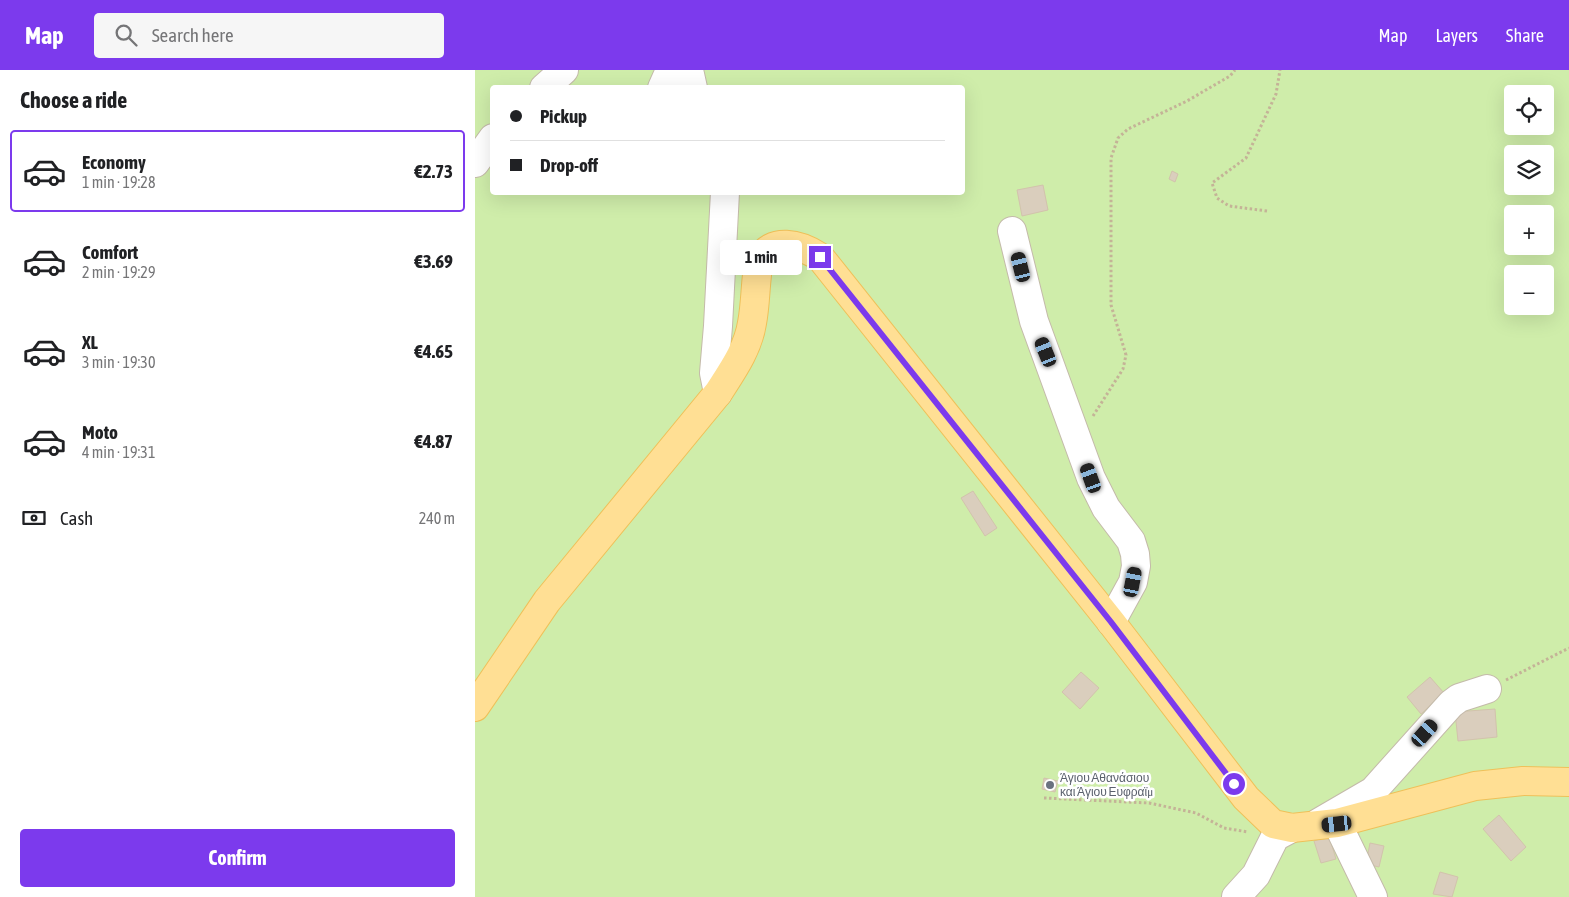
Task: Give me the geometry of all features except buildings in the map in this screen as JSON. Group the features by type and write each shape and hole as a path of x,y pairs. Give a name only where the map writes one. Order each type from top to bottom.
{"main road":[{"path":"475,707 547,601 718,393 738,362 746,344 752,324 759,261 763,252 774,246 786,244 809,250 820,257 1111,622 1245,798 1273,824 1305,829 1475,786 1523,781 1569,782"}],"street":[{"path":"547,85 564,70"},
{"path":"662,85 670,70"},
{"path":"689,70 692,85"},
{"path":"475,163 490,142"},
{"path":"475,168 490,165"},
{"path":"718,393 714,373 719,326 725,195"},
{"path":"1012,231 1034,321 1091,478 1103,500 1131,541 1135,554 1136,566 1133,582 1111,622"},
{"path":"1236,897 1256,875 1305,829 1373,791 1451,704 1459,698 1487,689"},
{"path":"1305,829 1373,897"}],"path":[{"path":"1077,439 1123,369 1125,362 1124,346 1111,305 1111,158 1113,147 1118,138 1129,129 1187,101 1230,76 1235,70"},
{"path":"1267,211 1229,206 1217,198 1213,183 1246,158 1276,94 1280,70"},
{"path":"1487,689 1569,648"},
{"path":"1044,798 1149,803 1196,813 1224,828 1305,829"}],"green space":[{"path":"475,70 1569,70 1569,897 475,897"}],"place":[{"name":"Άγιου Αθανάσιου και Άγιου Ευφραϊμ","path":"1050,785"}],"route":[{"path":"820,257 1111,622 1234,784"}]}
